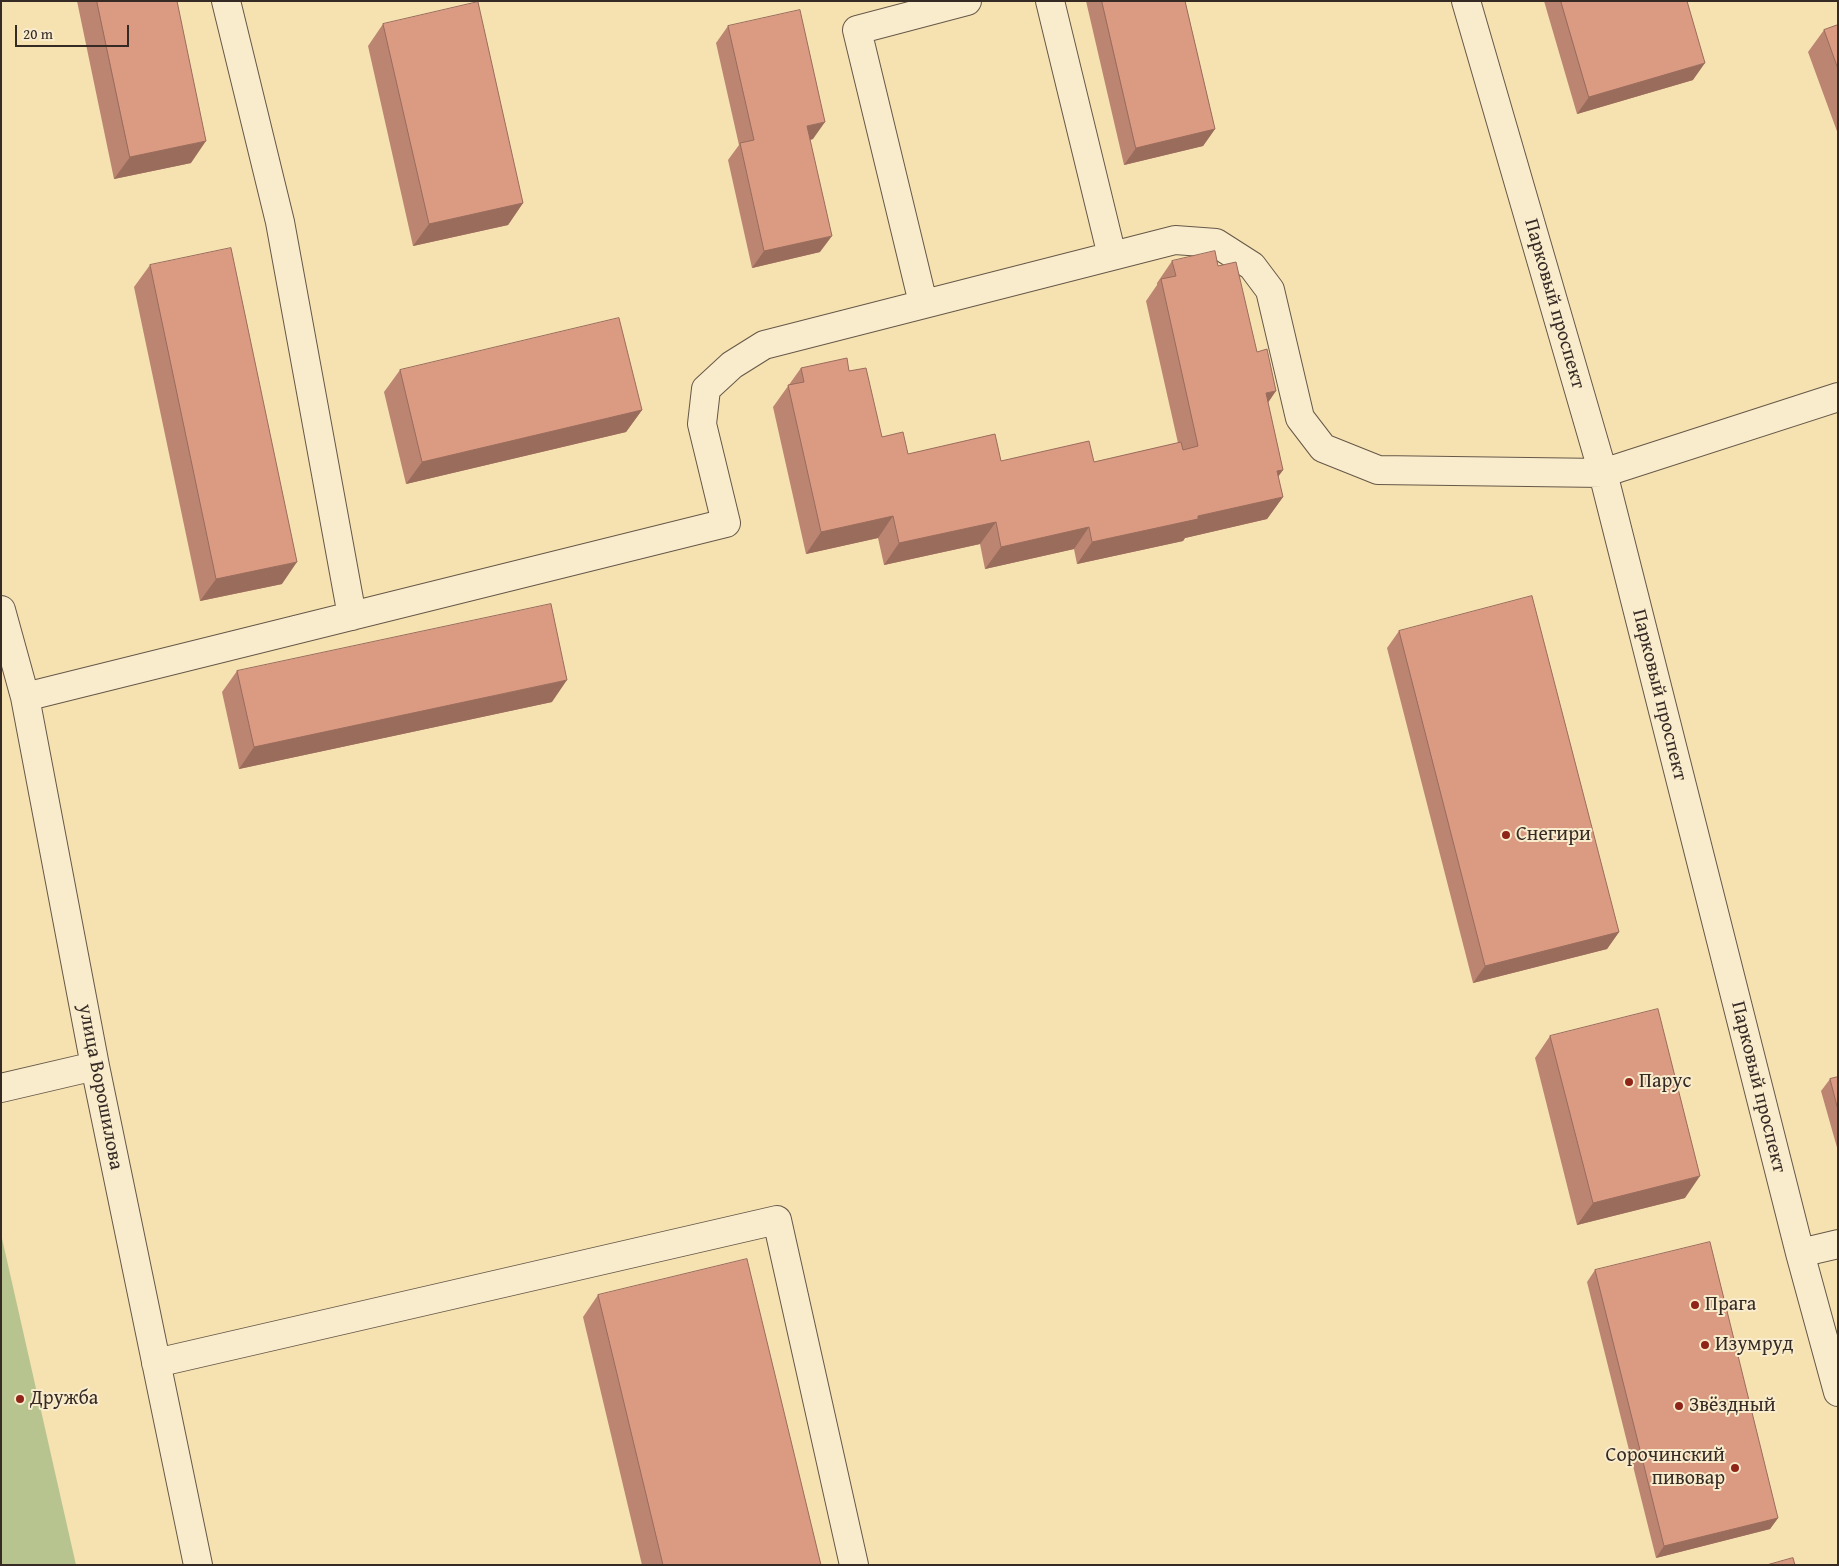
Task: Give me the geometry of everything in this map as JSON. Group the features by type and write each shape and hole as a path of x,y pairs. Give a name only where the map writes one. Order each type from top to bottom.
{"street":[{"path":"226,1 280,222 352,616"},
{"path":"923,303 857,30 967,1"},
{"path":"1050,1 1112,256"},
{"name":"Парковый проспект","path":"1466,1 1603,473 1800,1253 1838,1392"},
{"path":"25,697 726,523 702,424 706,389 732,365 764,345 1175,240 1216,243 1252,266 1270,290 1300,418 1323,448 1378,470 1603,473 1838,397"},
{"name":"улица Ворошилова","path":"1,611 25,697 95,1066 198,1565"},
{"path":"1,1088 95,1066"},
{"path":"156,1363 777,1220 854,1565"},
{"path":"1800,1253 1838,1244"}],"green space":[{"name":"Дружба","path":"1,1234 76,1565 1,1565"}],"building":[{"path":"97,1 177,1 206,141 130,157"},
{"path":"1102,1 1185,1 1215,129 1136,148"},
{"path":"1561,1 1687,1 1705,63 1589,97"},
{"path":"478,2 523,203 429,224 383,24"},
{"path":"800,10 825,122 807,126 832,236 764,251 740,143 754,140 728,26"},
{"path":"1838,25 1838,69 1824,30"},
{"path":"231,248 297,562 216,579 150,265"},
{"path":"1215,251 1218,266 1236,262 1257,352 1267,349 1276,391 1266,393 1283,470 1277,471 1283,497 1198,516 1198,519 1092,542 1089,527 1001,547 996,522 899,543 893,516 821,532 788,385 804,382 801,368 847,358 849,371 866,368 882,437 903,432 908,454 995,434 1001,461 1089,441 1094,462 1181,442 1183,450 1198,446 1161,279 1176,276 1172,261"},
{"path":"619,318 642,410 422,462 400,370"},
{"name":"Снегири","path":"1532,596 1619,932 1485,966 1399,631"},
{"path":"551,604 567,680 254,747 237,671"},
{"path":"1658,1009 1700,1176 1593,1203 1550,1036"},
{"path":"1838,1077 1838,1110 1830,1079"},
{"name":"Звёздный","path":"1710,1242 1778,1518 1664,1546 1595,1270"},
{"path":"747,1259 821,1565 663,1565 598,1295"},
{"path":"1793,1558 1795,1565 1767,1565"}],"place":[{"name":"Снегири","path":"1506,835"},
{"name":"Парус","path":"1629,1082"},
{"name":"Прага","path":"1695,1305"},
{"name":"Изумруд","path":"1705,1345"},
{"name":"Дружба","path":"20,1399"},
{"name":"Звёздный","path":"1679,1406"},
{"name":"Сорочинский пивовар","path":"1735,1468"}]}
